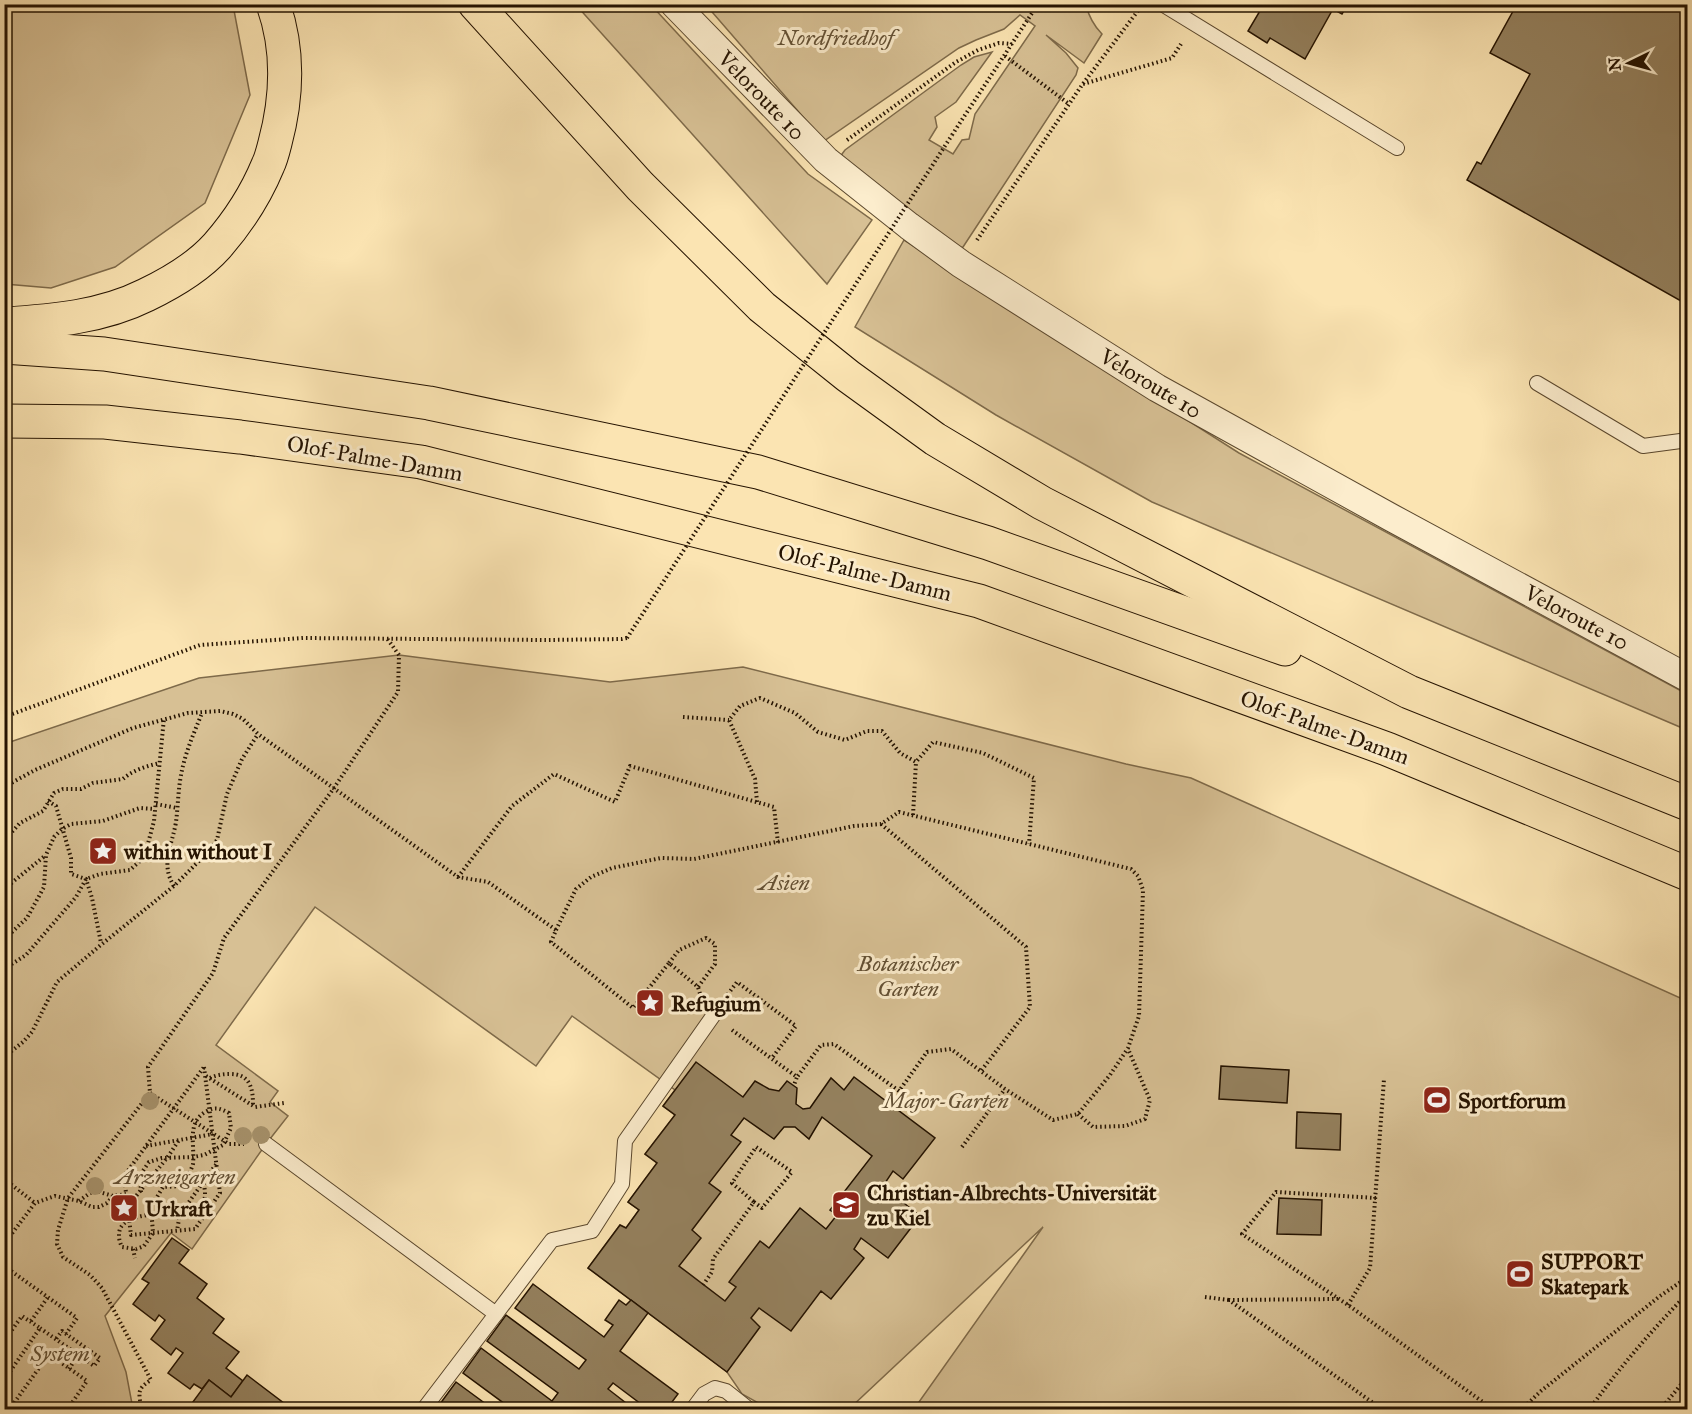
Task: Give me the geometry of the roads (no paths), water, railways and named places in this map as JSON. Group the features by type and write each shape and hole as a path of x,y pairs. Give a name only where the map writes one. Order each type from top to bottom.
{"highway":[{"path":"4,324 52,321 106,311 144,296 180,277 216,247 243,212 269,164 281,120 285,72 279,23 273,4"},
{"path":"475,4 640,186 762,307 848,376 935,440 1042,503 1408,692"},
{"path":"4,347 104,354 429,403 758,472 988,543 1408,692 1688,804"},
{"path":"4,411 105,422"},
{"name":"Olof-Palme-Damm","path":"4,421 105,422 240,437 421,462 979,601 1387,749 1688,874"}],"street":[{"name":"Veloroute 10","path":"674,4 826,160 961,264 1157,388 1688,678"}],"lane":[{"path":"1162,4 1396,148"},
{"path":"1538,383 1643,446 1688,440"},
{"path":"423,1410 552,1240 592,1231 622,1184 625,1141 713,1016"},
{"path":"266,1144 496,1314"},
{"path":"692,1410 704,1394 715,1388 726,1391 750,1410"}],"place":[{"name":"within without I","path":"103,851"},
{"name":"Refugium","path":"650,1003"},
{"name":"Sportforum","path":"1437,1100"},
{"name":"Christian-Albrechts-Universität zu Kiel","path":"846,1205"},
{"name":"Urkraft","path":"124,1208"},
{"name":"SUPPORT Skatepark","path":"1520,1274"}],"park label":[{"name":"Nordfriedhof","path":"836,37"},
{"name":"Asien","path":"784,882"},
{"name":"Botanischer Garten","path":"908,976"},
{"name":"Major-Garten","path":"946,1100"},
{"name":"Arzneigarten","path":"175,1176"},
{"name":"System","path":"60,1353"}]}
